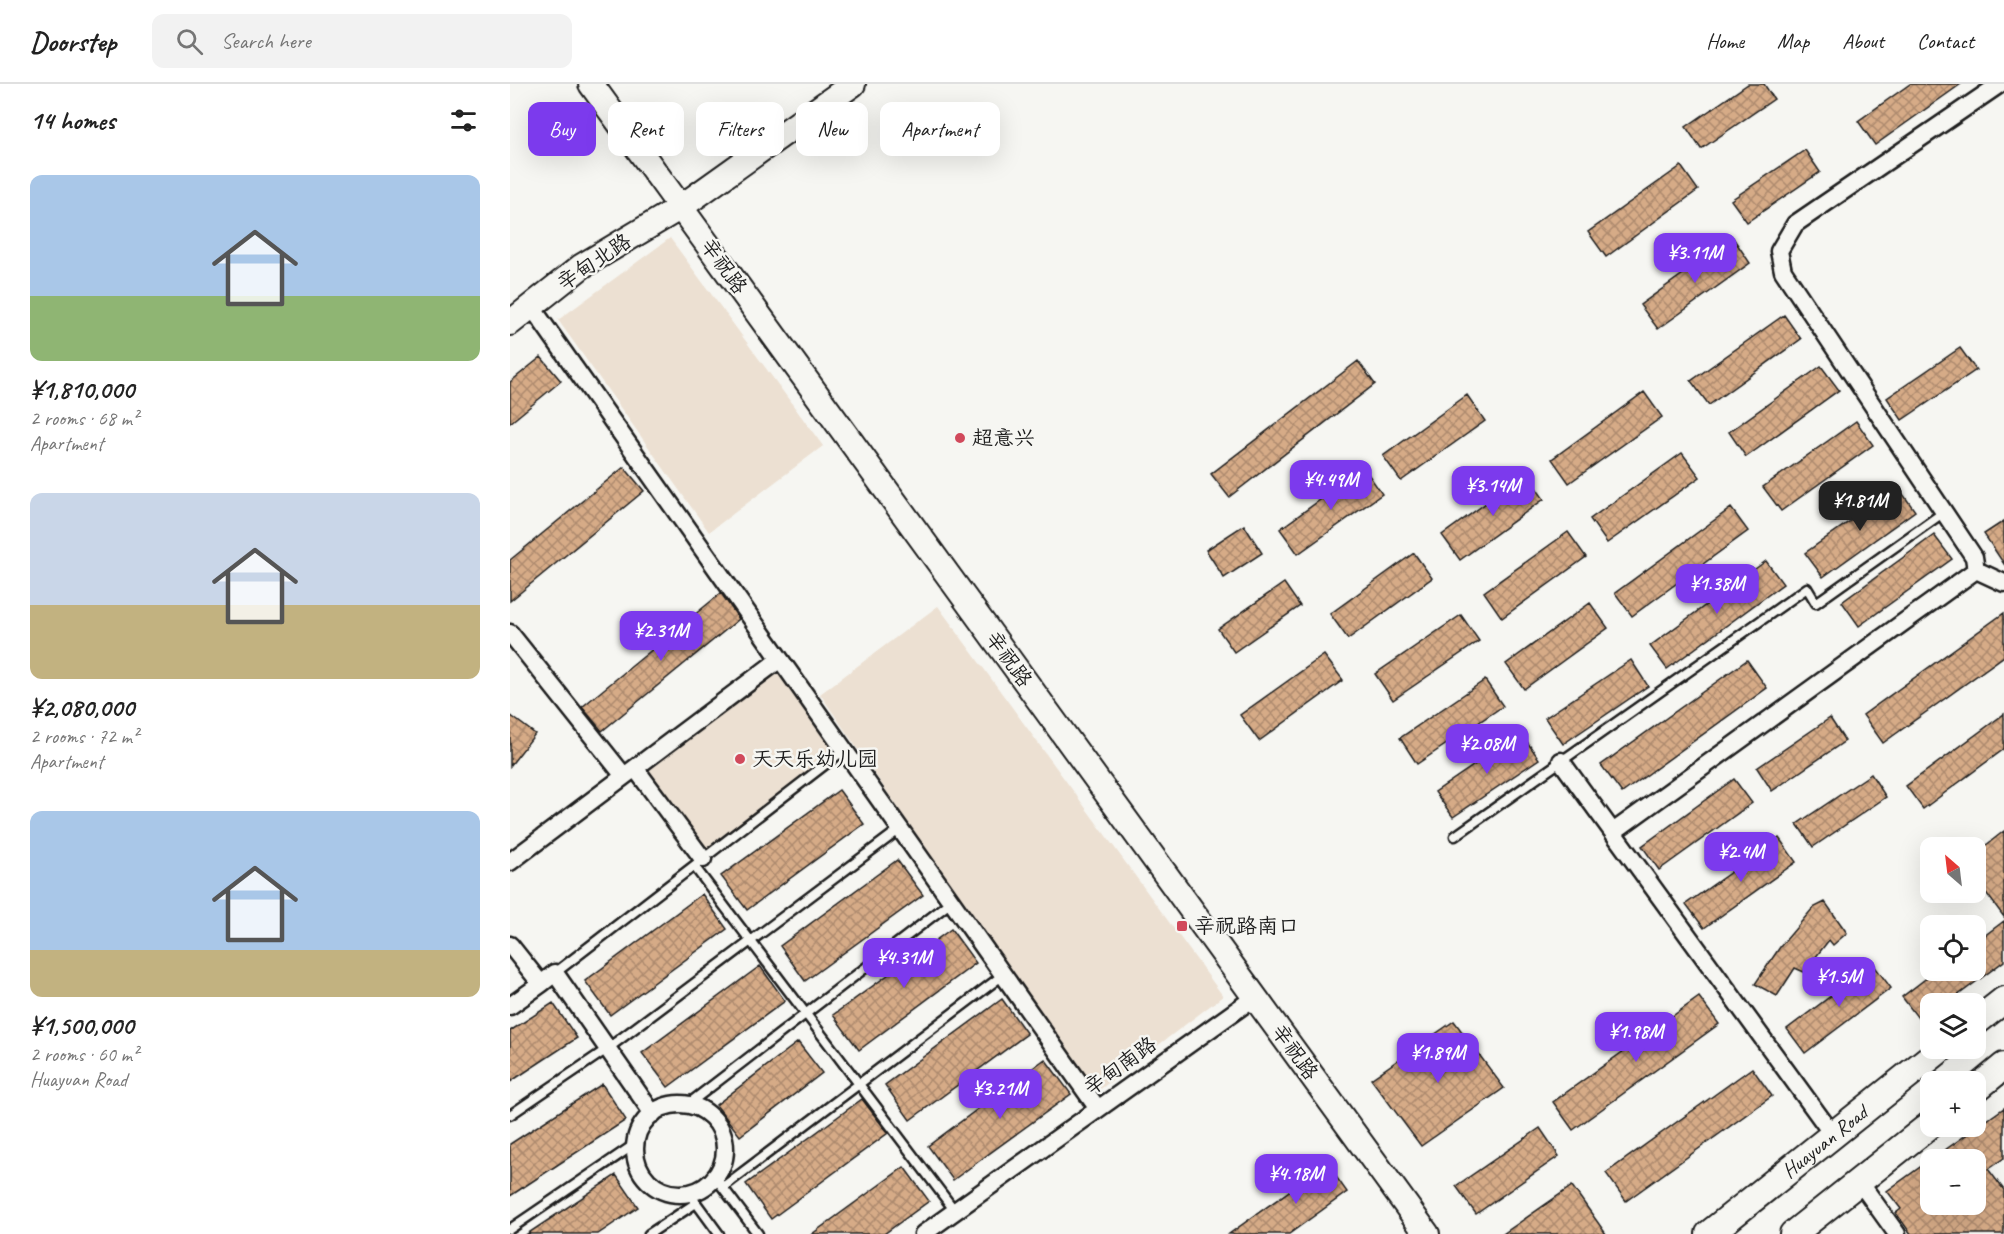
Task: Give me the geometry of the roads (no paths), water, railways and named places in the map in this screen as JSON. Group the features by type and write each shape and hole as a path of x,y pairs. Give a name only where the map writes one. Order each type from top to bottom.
{"main road":[{"name":"辛祝路","path":"591,84 1427,1234"},
{"name":"辛甸北路","path":"510,323 582,266 681,207 853,84"},
{"path":"1986,1014 2004,1000"},
{"name":"Huayuan Road","path":"1709,1234 1928,1059"},
{"path":"1986,1081 2004,1066"},
{"path":"1792,1234 1920,1133"}],"street":[{"path":"1976,570 1974,557 1783,271 1779,251 1795,224 2000,84"},
{"path":"531,306 1098,1109"},
{"path":"1976,570 2004,583"},
{"path":"1613,832 1976,570"},
{"path":"510,633 629,772 698,862"},
{"path":"510,862 780,659"},
{"path":"1561,761 1833,1136"},
{"path":"510,945 541,984"},
{"path":"510,1006 555,973 653,1114"},
{"name":"辛甸南路","path":"922,1234 1255,997"},
{"path":"687,1105 708,1114 722,1133 725,1148 719,1182 704,1187 692,1198 660,1190 648,1182 635,1158 635,1144 639,1130 653,1114 671,1106 687,1105"},
{"path":"1859,1181 1897,1234"}],"lane":[{"path":"1455,836 1807,588 1816,603 1944,512"},
{"path":"555,973 844,750"},
{"path":"510,1115 607,1049 900,829"},
{"path":"698,862 751,941 955,1210"},
{"path":"687,1105 951,902"},
{"path":"758,1234 719,1182 859,1084 1003,975"},
{"path":"510,1229 635,1144"},
{"path":"649,1234 692,1198 719,1234"}],"place":[{"name":"超意兴","path":"960,438"},
{"name":"天天乐幼儿园","path":"740,759"},
{"name":"辛祝路南口","path":"1182,926"}]}
